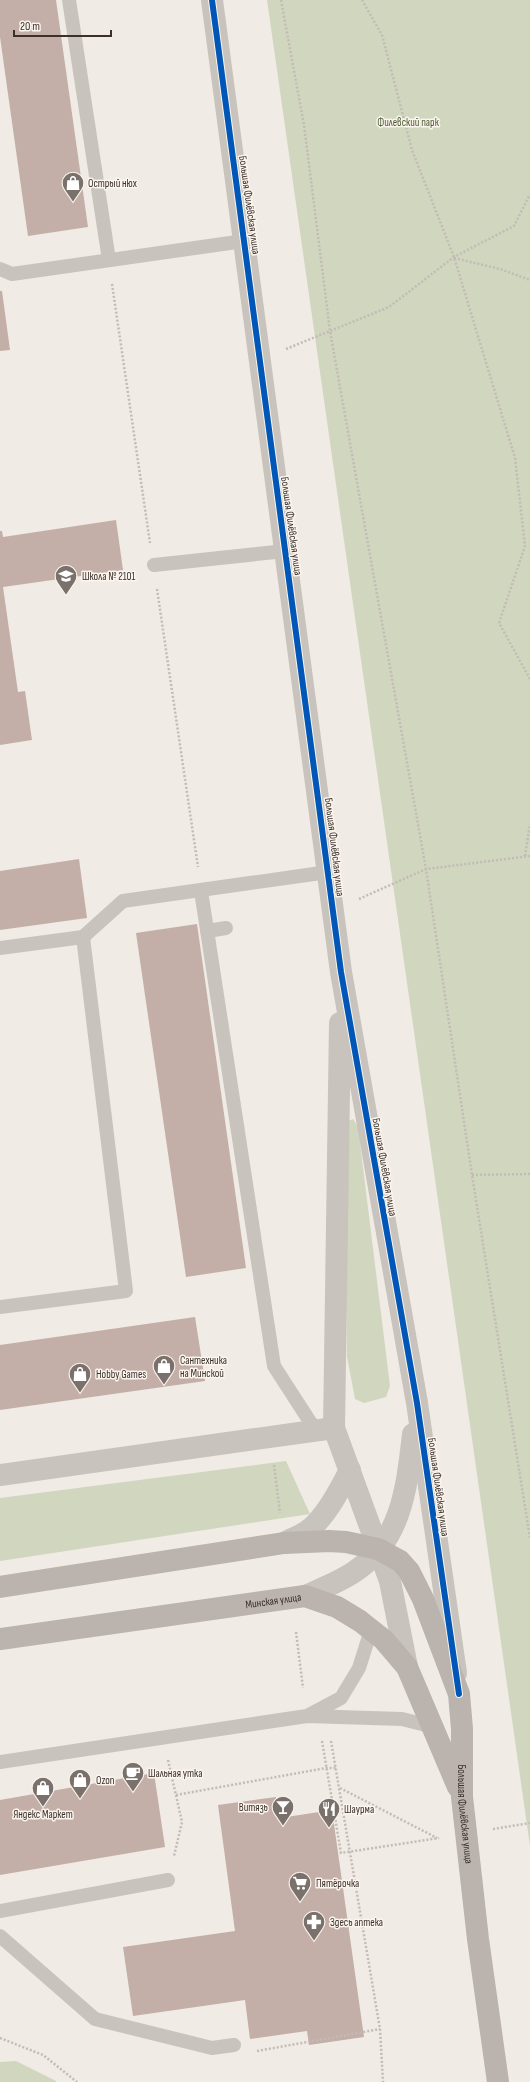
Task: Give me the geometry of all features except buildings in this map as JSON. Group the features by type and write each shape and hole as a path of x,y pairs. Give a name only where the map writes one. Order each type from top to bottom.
{"main road":[{"path":"0,1587 284,1543 329,1541 346,1542 378,1549 400,1561 415,1582 423,1599 459,1694"},
{"name":"Минская улица","path":"0,1639 305,1596 337,1607 384,1640 407,1667 434,1726 462,1798"},
{"name":"Большая Филёвская улица","path":"459,1694 462,1729 462,1798 478,1939 498,2082"}],"street":[{"name":"Большая Филёвская улица","path":"212,0 341,972 417,1403 459,1694"},
{"name":"Большая Филёвская улица","path":"341,972 325,1429 350,1470 390,1581 407,1667"},
{"name":"Большая Филёвская улица","path":"305,1596 353,1573 364,1565 391,1531 404,1500 417,1403"},
{"path":"0,1475 325,1429"},
{"path":"284,1543 307,1531 316,1522 336,1496 350,1470"}],"lane":[{"path":"69,0 109,260"},
{"path":"0,269 12,274 244,241"},
{"path":"154,565 285,551"},
{"path":"0,948 83,937 123,901 328,872"},
{"path":"201,891 274,1366 325,1429"},
{"path":"207,931 226,928"},
{"path":"0,1307 126,1291 83,937"},
{"path":"307,1716 341,1698 360,1668 371,1630"},
{"path":"0,1762 307,1716 402,1719 434,1726"},
{"path":"0,1911 168,1880"},
{"path":"0,1936 94,2020 212,2048 234,2045"}],"path":[{"path":"281,0 304,125 330,331 426,870 472,1176 530,1538"},
{"path":"362,0 382,34 412,150 454,257 515,458 525,546 499,623 530,679"},
{"path":"282,351 389,307 454,257 514,226 530,194"},
{"path":"454,257 500,269 530,280"},
{"path":"525,856 530,824"},
{"path":"333,914 368,893 426,870 530,856"},
{"path":"472,1176 530,1174"},
{"path":"273,1462 281,1518"},
{"path":"296,1632 303,1688"},
{"path":"164,1738 182,1822 168,1880"},
{"path":"314,1741 330,1738 351,1852 380,2029 383,2082"},
{"path":"322,1740 341,1853 530,1824"},
{"path":"165,1761 173,1760"},
{"path":"176,1795 326,1768 336,1768"},
{"path":"339,1788 438,1838"},
{"path":"234,2045 246,2053 380,2029"},
{"path":"0,2038 43,2055 77,2082"}],"green space":[{"name":"Филевский парк","path":"267,0 530,0 530,1846"},
{"path":"353,1119 358,1127 390,1386 386,1397 364,1403 355,1399 347,1357 344,1135 349,1121"},
{"path":"286,1461 310,1514 0,1561 0,1498"},
{"path":"16,2061 56,2082 0,2082 0,2062"}],"cycle path":[{"path":"212,0 341,972 417,1403 459,1694"}],"place":[{"name":"Острый нюх","path":"73,202"},
{"name":"Школа № 2101","path":"66,596"},
{"name":"Сантехника на Минской","path":"164,1386"},
{"name":"Hobby Games","path":"80,1394"},
{"name":"Шальная утка","path":"133,1792"},
{"name":"Ozon","path":"80,1800"},
{"name":"Яндекс Маркет","path":"43,1808"},
{"name":"Витязь","path":"283,1826"},
{"name":"Шаурма","path":"329,1828"},
{"name":"Пятёрочка","path":"300,1902"},
{"name":"Здесь аптека","path":"314,1942"}]}
